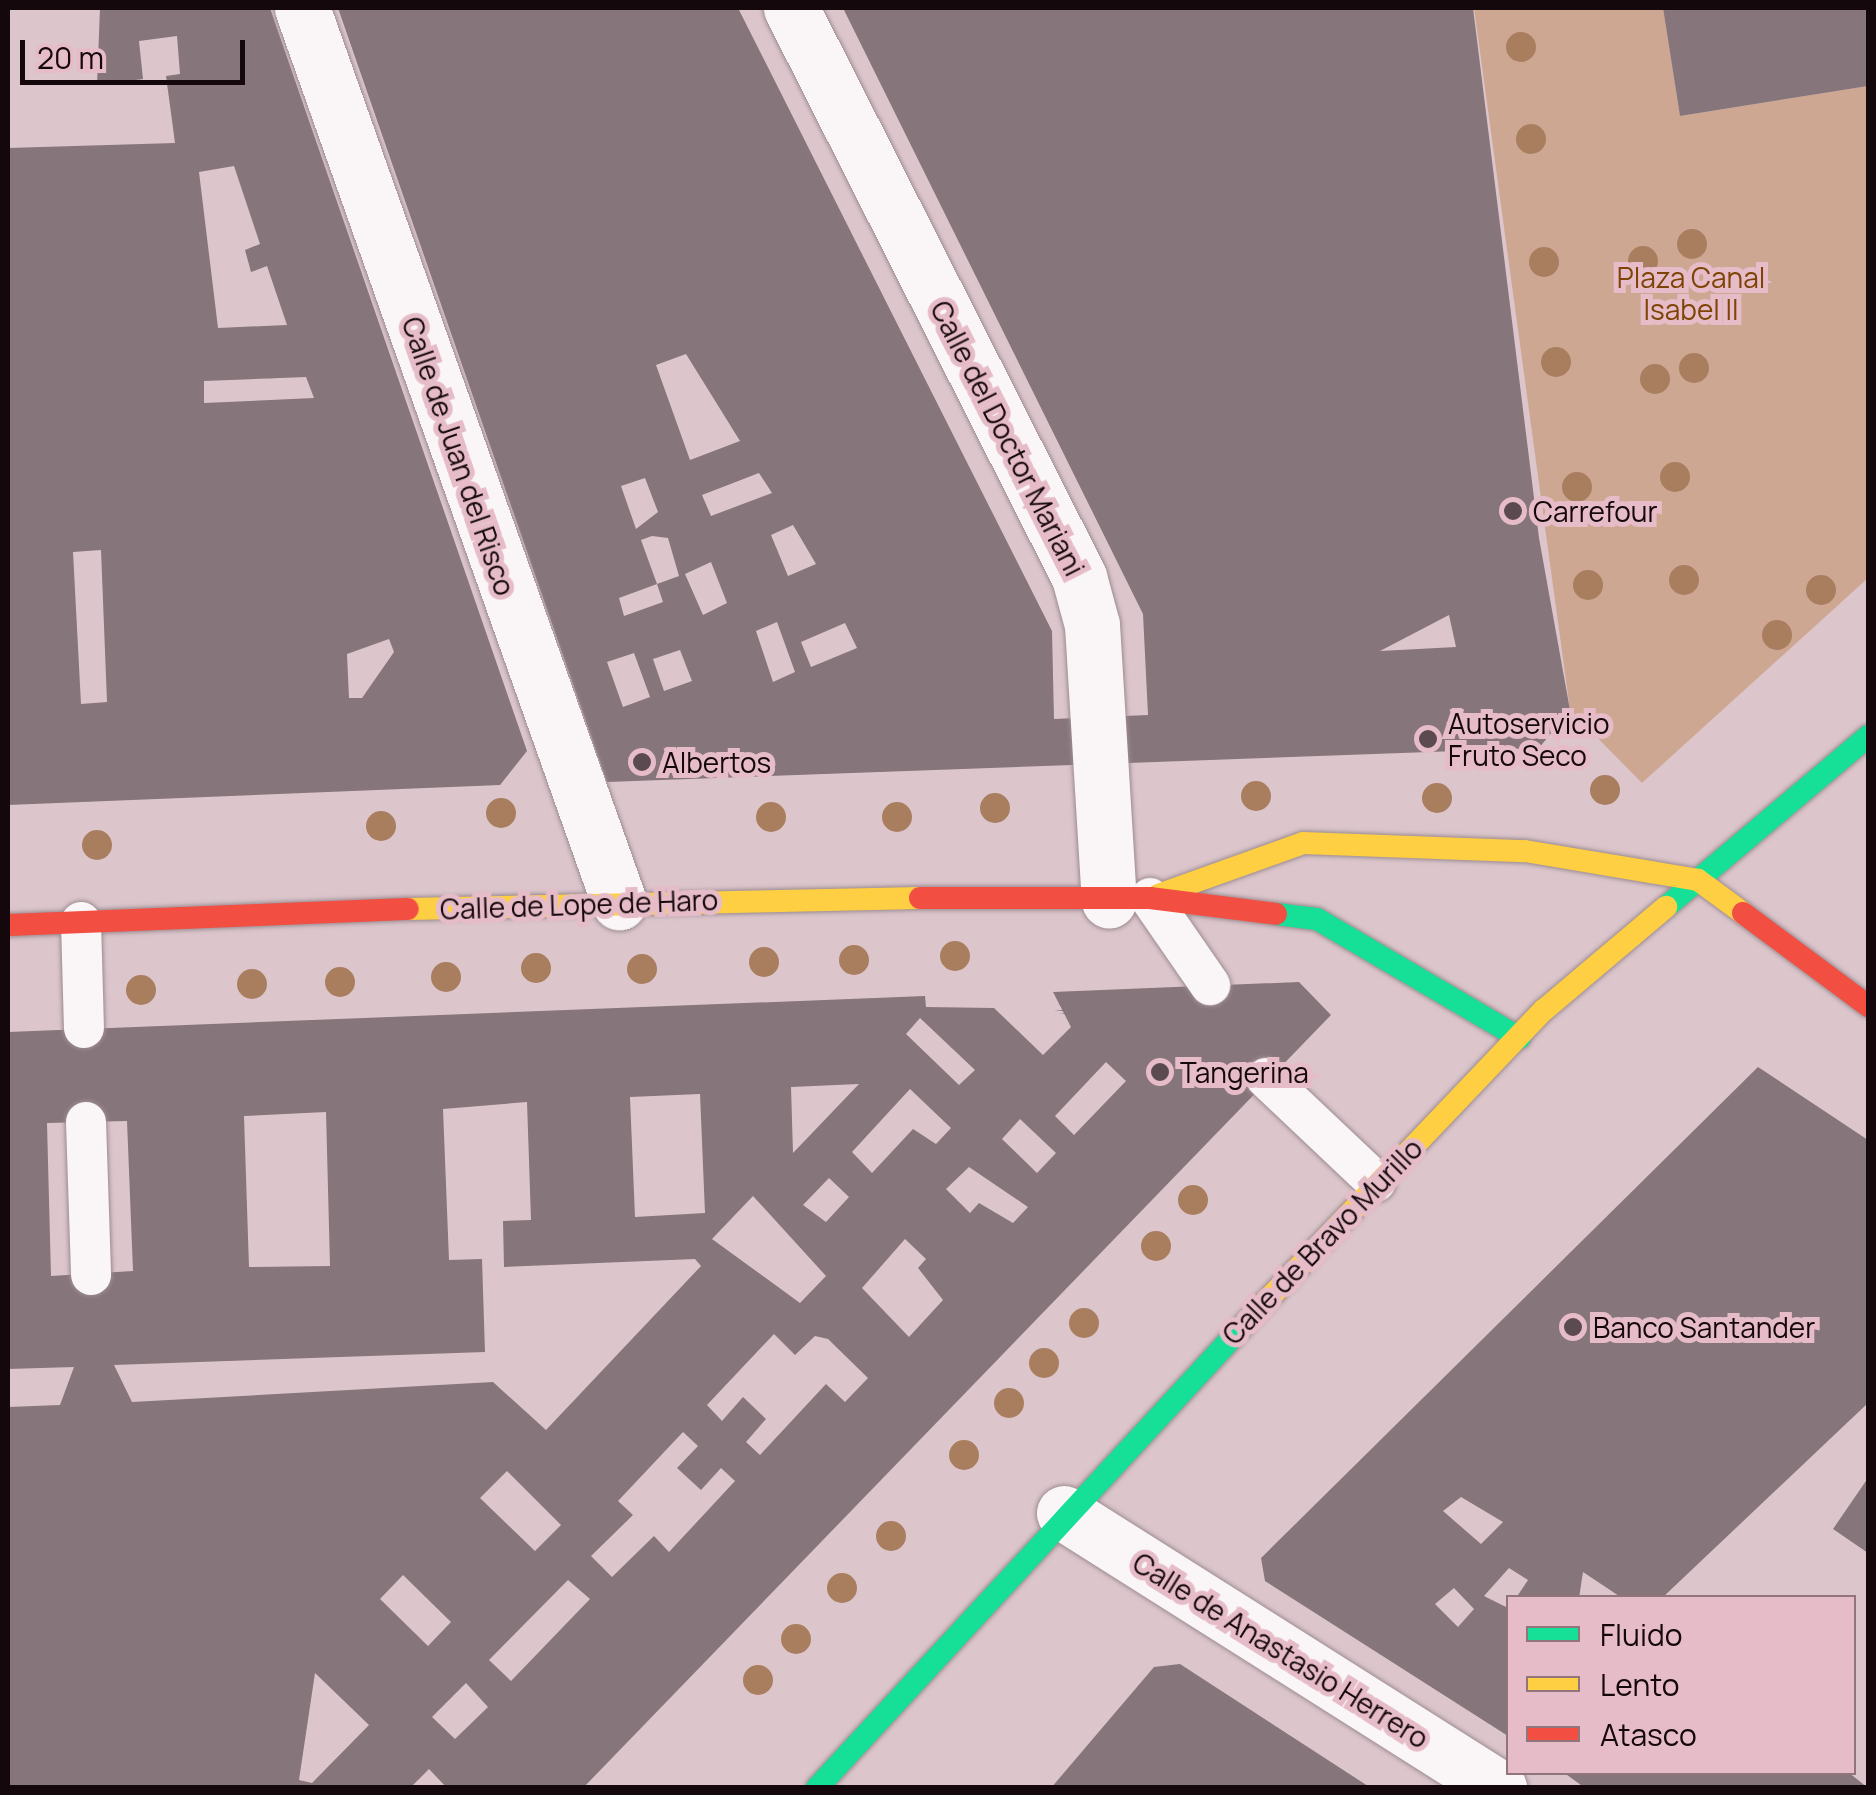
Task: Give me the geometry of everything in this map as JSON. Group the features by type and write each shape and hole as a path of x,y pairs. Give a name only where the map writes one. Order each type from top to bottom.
{"street":[{"name":"Calle de Juan del Risco","path":"302,8 619,902"},
{"name":"Calle del Doctor Mariani","path":"791,8 1079,577 1092,625 1130,899"},
{"name":"Calle de Bravo Murillo","path":"817,1788 1064,1513 1376,1182 1520,1038 1868,736"},
{"name":"Calle de Lope de Haro","path":"1130,899 1304,843 1495,846 1698,880"},
{"path":"1698,880 1868,1006"},
{"name":"Calle de Lope de Haro","path":"8,925 619,902 1130,899 1317,919 1520,1038"},
{"name":"Calle de Anastasio Herrero","path":"1064,1513 1499,1788"}],"lane":[{"path":"1130,899 1210,986"},
{"path":"81,922 84,1028"},
{"path":"1266,1078 1376,1182"},
{"path":"86,1122 91,1274"}],"green space":[{"name":"Plaza Canal Isabel II","path":"1474,8 1663,8 1680,116 1868,86 1868,578 1642,783 1570,710"}],"building":[{"path":"100,8 270,8 527,751 500,785 8,805 8,148 175,143 166,76 180,74 177,36 139,41 143,79 97,85","holes":["234,166 260,244 245,250 251,272 267,266 287,325 218,328 199,172","306,377 314,398 204,403 204,381","101,550 107,702 81,704 73,552","389,639 394,652 362,698 349,698 347,654"]},
{"path":"338,8 738,8 1052,631 1054,719 1148,715 1143,614 843,8 1473,8 1539,538 1570,710 1539,748 607,782","holes":["686,354 740,441 690,460 656,365","759,473 772,493 711,516 702,495","645,478 658,512 636,529 621,486","793,525 816,564 788,576 771,535","652,536 668,538 679,576 657,584 641,540","711,562 727,603 703,615 685,574","657,584 663,602 624,616 619,598","1449,615 1456,647 1380,651","777,622 795,672 773,682 756,631","845,623 857,648 811,667 801,642","680,650 692,681 664,691 653,659","634,653 650,697 623,707 607,662"]},
{"path":"1663,8 1868,8 1868,86 1680,116"},
{"path":"1299,982 1331,1015 583,1788 447,1788 429,1769 410,1788 8,1788 8,1407 60,1405 74,1367 8,1369 8,1032 925,996 926,1007 994,1008 1043,1055 1071,1027 1053,992","holes":["920,1018 975,1070 959,1085 906,1034","1106,1062 1126,1081 1074,1135 1055,1116","859,1084 793,1153 791,1087","910,1089 951,1128 936,1144 913,1129 872,1173 852,1152","700,1094 705,1213 635,1217 630,1097","527,1102 531,1220 503,1221 504,1267 695,1259 701,1266 546,1430 493,1382 132,1402 114,1365 485,1352 482,1259 449,1260 443,1109","326,1112 330,1266 249,1267 244,1116","1020,1119 1056,1153 1037,1173 1002,1139","127,1121 133,1271 51,1276 47,1123","969,1167 1028,1207 1013,1223 979,1203 970,1213 946,1189","829,1178 849,1197 826,1222 803,1205","753,1196 826,1276 800,1303 712,1239","905,1239 926,1259 918,1268 943,1300 909,1337 862,1288","774,1334 795,1355 815,1336 828,1339 868,1378 845,1402 826,1384 760,1455 746,1442 766,1419 743,1397 722,1421 707,1405","683,1432 698,1446 677,1468 701,1490 721,1468 735,1481 669,1552 654,1536 612,1577 591,1556 633,1515 618,1501","507,1471 561,1525 535,1551 480,1498","403,1575 451,1622 428,1646 380,1599","568,1580 590,1599 511,1681 489,1660","315,1673 369,1725 312,1783 299,1780","466,1683 488,1707 455,1739 432,1717"]},
{"path":"1758,1067 1868,1140 1868,1403 1665,1595 1618,1595 1583,1572 1579,1595 1518,1595 1528,1580 1509,1568 1484,1596 1506,1607 1506,1735 1265,1581 1261,1558","holes":["1461,1497 1503,1522 1481,1544 1443,1511","1454,1588 1474,1609 1458,1627 1435,1604"]},
{"path":"1868,1478 1868,1553 1833,1529"},
{"path":"1180,1664 1371,1788 1051,1788 1154,1667"},
{"path":"1567,1775 1852,1775 1868,1788 1585,1788"}],"traffic: fast":[{"path":"1666,907 1868,736"},
{"path":"1276,914 1317,919 1520,1038"},
{"path":"817,1788 1254,1314"}],"traffic: slow":[{"path":"1158,895 1303,843 1525,851 1698,880 1743,913"},
{"path":"408,909 920,898"},
{"path":"1254,1314 1544,1010 1666,907"}],"traffic: jam":[{"path":"920,898 1150,898 1276,914"},
{"path":"8,925 408,909"},
{"path":"1743,913 1868,1006"}],"place":[{"name":"Carrefour","path":"1513,511"},
{"name":"Autoservicio Fruto Seco","path":"1428,739"},
{"name":"Albertos","path":"642,762"},
{"name":"Tangerina","path":"1160,1072"},
{"name":"Banco Santander","path":"1573,1327"}]}
